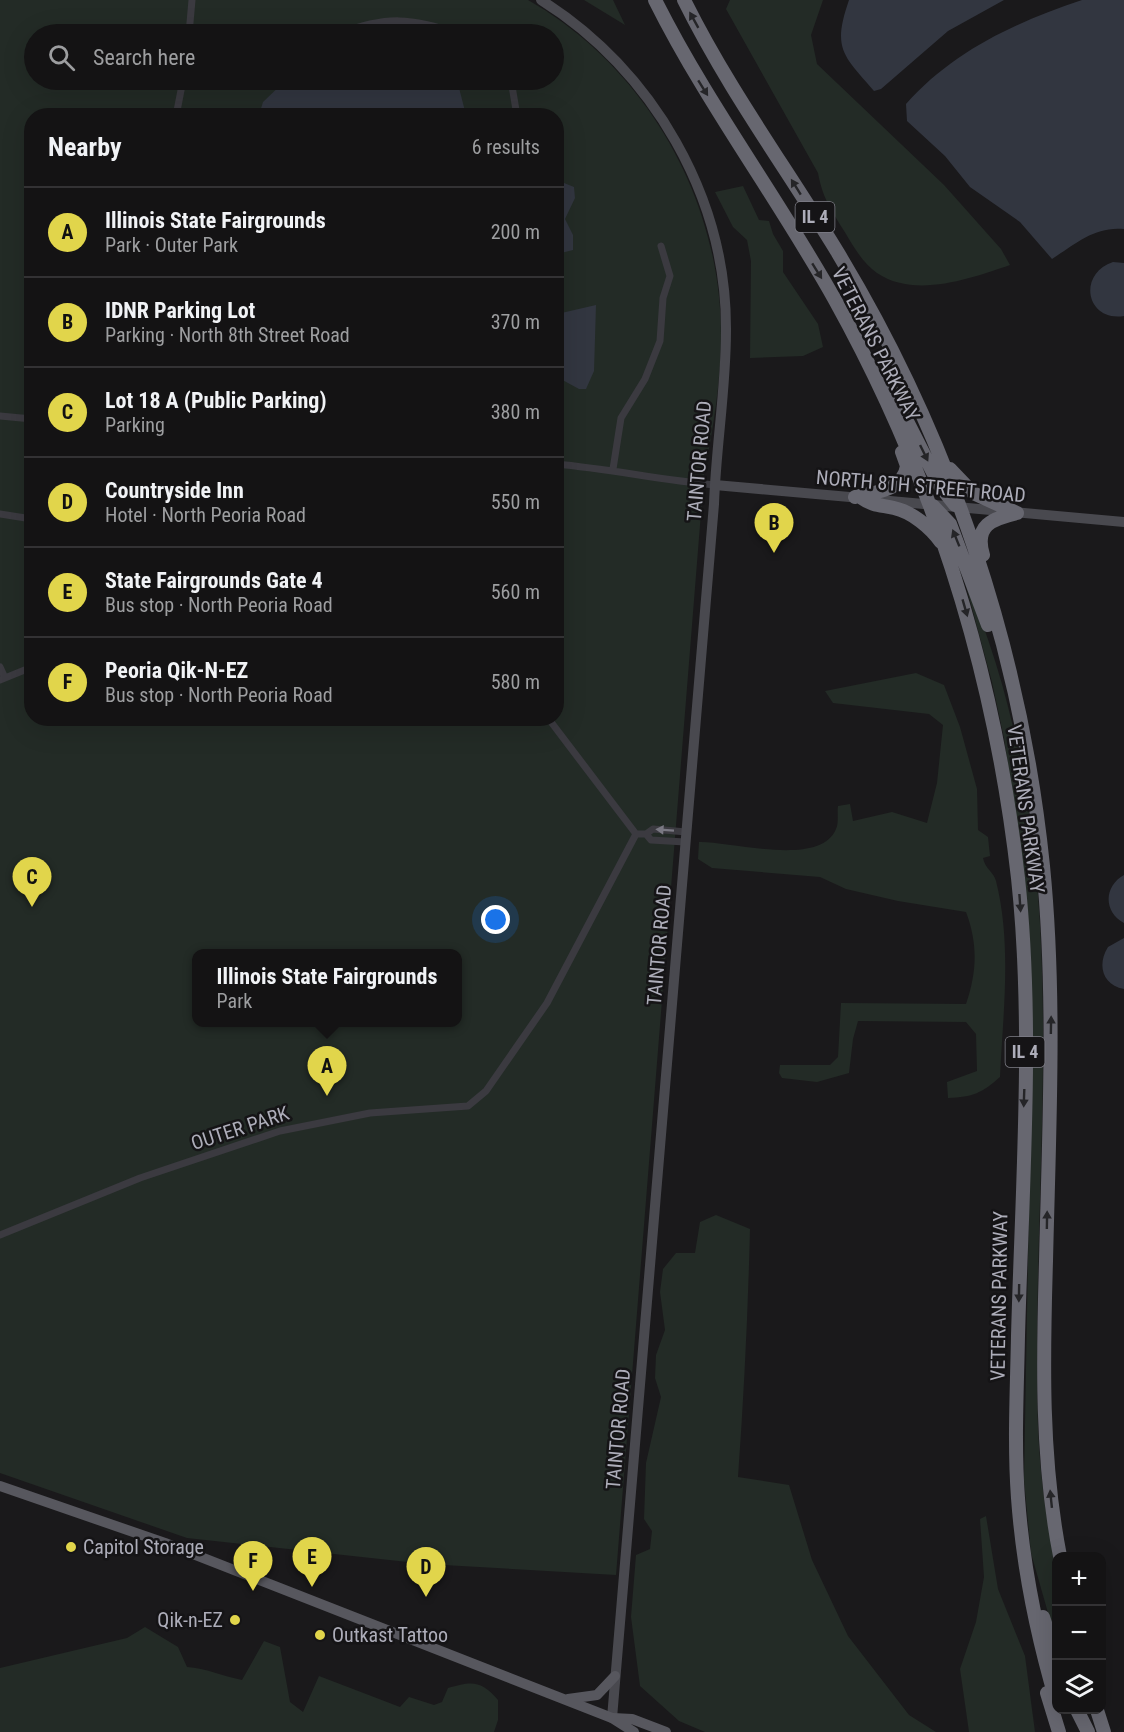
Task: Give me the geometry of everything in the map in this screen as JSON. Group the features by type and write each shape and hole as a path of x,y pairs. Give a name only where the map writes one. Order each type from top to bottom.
{"highway":[{"name":"VETERANS PARKWAY","path":"655,0 692,70 852,331 865,356 931,505 948,552 973,635 993,719 1008,799 1019,883 1025,1037 1016,1414 1018,1502 1028,1576 1052,1685"},
{"name":"VETERANS PARKWAY","path":"684,0 732,87 839,255 891,350 933,441 960,508 1009,669 1037,815 1049,935 1051,1016 1044,1409 1050,1492 1059,1552"},
{"path":"852,331 864,342 877,364 940,486 949,500 960,508"},
{"path":"858,498 893,487 901,480 907,466 869,379 865,356"},
{"path":"933,441 954,475 968,489 991,503 1017,513"},
{"path":"858,498 872,506 895,508 916,519 930,529 948,552"},
{"path":"931,505 950,524 1000,661 1009,669"},
{"path":"1005,653 1006,631 980,540 983,530 991,522 1017,513"},
{"path":"1028,1576 1052,1645"},
{"path":"1038,1629 1040,1667 1059,1732"},
{"path":"1060,1714 1067,1732"},
{"path":"1079,1714 1088,1732"},
{"path":"1098,1714 1104,1732"}],"main road":[{"name":"TAINTOR ROAD","path":"541,0 583,30 629,75 673,135 694,178 710,222 720,262 726,312 726,349 715,485 612,1718"},
{"name":"NORTH 8TH STREET ROAD","path":"715,485 1124,522"},
{"path":"0,1486 75,1510 165,1543 612,1718 634,1732"},
{"path":"565,1700 597,1695 606,1689 615,1676"},
{"path":"612,1718 632,1719 666,1732"}],"street":[{"path":"190,24 192,0"},
{"path":"375,24 404,20 427,24"},
{"path":"178,108 181,90"},
{"path":"513,90 516,108"},
{"path":"613,469 621,418 645,379 660,341 663,298 670,276 661,246"},
{"path":"0,416 24,418"},
{"path":"564,465 613,469 676,482 715,485"},
{"path":"0,514 24,518"},
{"path":"0,667 2,679 24,670"},
{"path":"554,726 636,834 646,834 653,829 686,837"},
{"name":"OUTER PARK","path":"0,1234 140,1178 280,1131 370,1113 468,1106 486,1091 547,1003 636,834"}],"shaded area":[{"path":"0,0 528,0 564,24 570,28 608,61 641,100 669,142 691,187 707,235 718,284 721,335 716,406 704,475 616,1575 426,1564 187,1538 0,1473"},
{"path":"584,0 613,0 625,25"},
{"path":"730,0 823,0 811,35 817,64 944,185 1001,249 1010,265 961,280 926,285 908,285 892,281 872,269 856,250 829,205 818,173 726,9"},
{"path":"849,0 1004,0 948,31 881,89 874,91 843,50 841,30"},
{"path":"1082,0 1124,0 1124,229 1095,233 1052,259 1020,222 970,187 945,156 907,121 906,104 944,68 987,40 1033,18"},
{"path":"276,90 460,90 464,108 261,108 263,102"},
{"path":"564,183 574,187 575,198 565,219 573,235 573,250 564,252"},
{"path":"743,186 759,220 769,221 773,234 783,251 783,272 818,324 823,347 803,356 750,358 751,261 747,240 733,227 715,192"},
{"path":"1113,262 1124,263 1124,316 1111,316 1101,312 1094,305 1091,296 1094,276"},
{"path":"596,305 594,371 586,389 579,389 564,381 564,312"},
{"path":"963,575 998,670 1021,765 1035,861 1042,958 1043,1055 1037,1350 1038,1415 1043,1493 1052,1552 1052,1627 1031,1553 1024,1480 1031,1091 1029,940 1025,883 1004,738 992,682"},
{"path":"916,673 944,685 960,727 977,789 978,830 988,837 990,856 983,858 996,881 1004,929 1004,1003 1000,1077 988,1087 964,1097 948,1098 947,1082 977,1071 976,1034 966,1022 858,1021 853,1039 849,1073 817,1082 782,1078 779,1073 780,1065 830,1065 838,1057 841,1003 966,1004 975,958 973,935 966,912 898,901 846,889 820,877 712,868 698,859 699,842 773,850 812,847 827,841 836,829 838,806 850,804 853,821 892,812 927,823 937,783 943,725 929,714 833,703 825,691"},
{"path":"1124,875 1124,923 1112,912 1109,899 1113,886"},
{"path":"1124,938 1124,989 1117,987 1106,978 1102,967 1108,947"},
{"path":"716,1215 750,1229 746,1353 738,1477 789,1485 812,1560 848,1636 909,1715 936,1732 705,1732 679,1721 640,1686 631,1617 636,1555 650,1549 652,1531 644,1519 646,1463 661,1397 655,1378 656,1355 665,1330 660,1292 663,1269 676,1253 695,1253 700,1222"},
{"path":"986,1516 998,1589 1025,1656 1035,1732 969,1732 960,1669 976,1622 984,1577 980,1519"},
{"path":"145,1627 178,1647 187,1667 242,1680 264,1641 280,1647 290,1702 303,1712 319,1676 400,1707 409,1697 434,1705 442,1702 448,1688 470,1683 476,1684 492,1693 498,1700 498,1720 494,1732 0,1732 0,1668 127,1638"}],"place":[{"name":"IDNR Parking Lot","path":"774,553"},
{"name":"Lot 18 A (Public Parking)","path":"32,907"},
{"name":"Illinois State Fairgrounds","path":"327,1096"},
{"name":"Capitol Storage","path":"71,1547"},
{"name":"State Fairgrounds Gate 4","path":"312,1587"},
{"name":"Peoria Qik-N-EZ","path":"253,1591"},
{"name":"Countryside Inn","path":"426,1597"},
{"name":"Qik-n-EZ","path":"235,1620"},
{"name":"Outkast Tattoo","path":"320,1635"}]}
